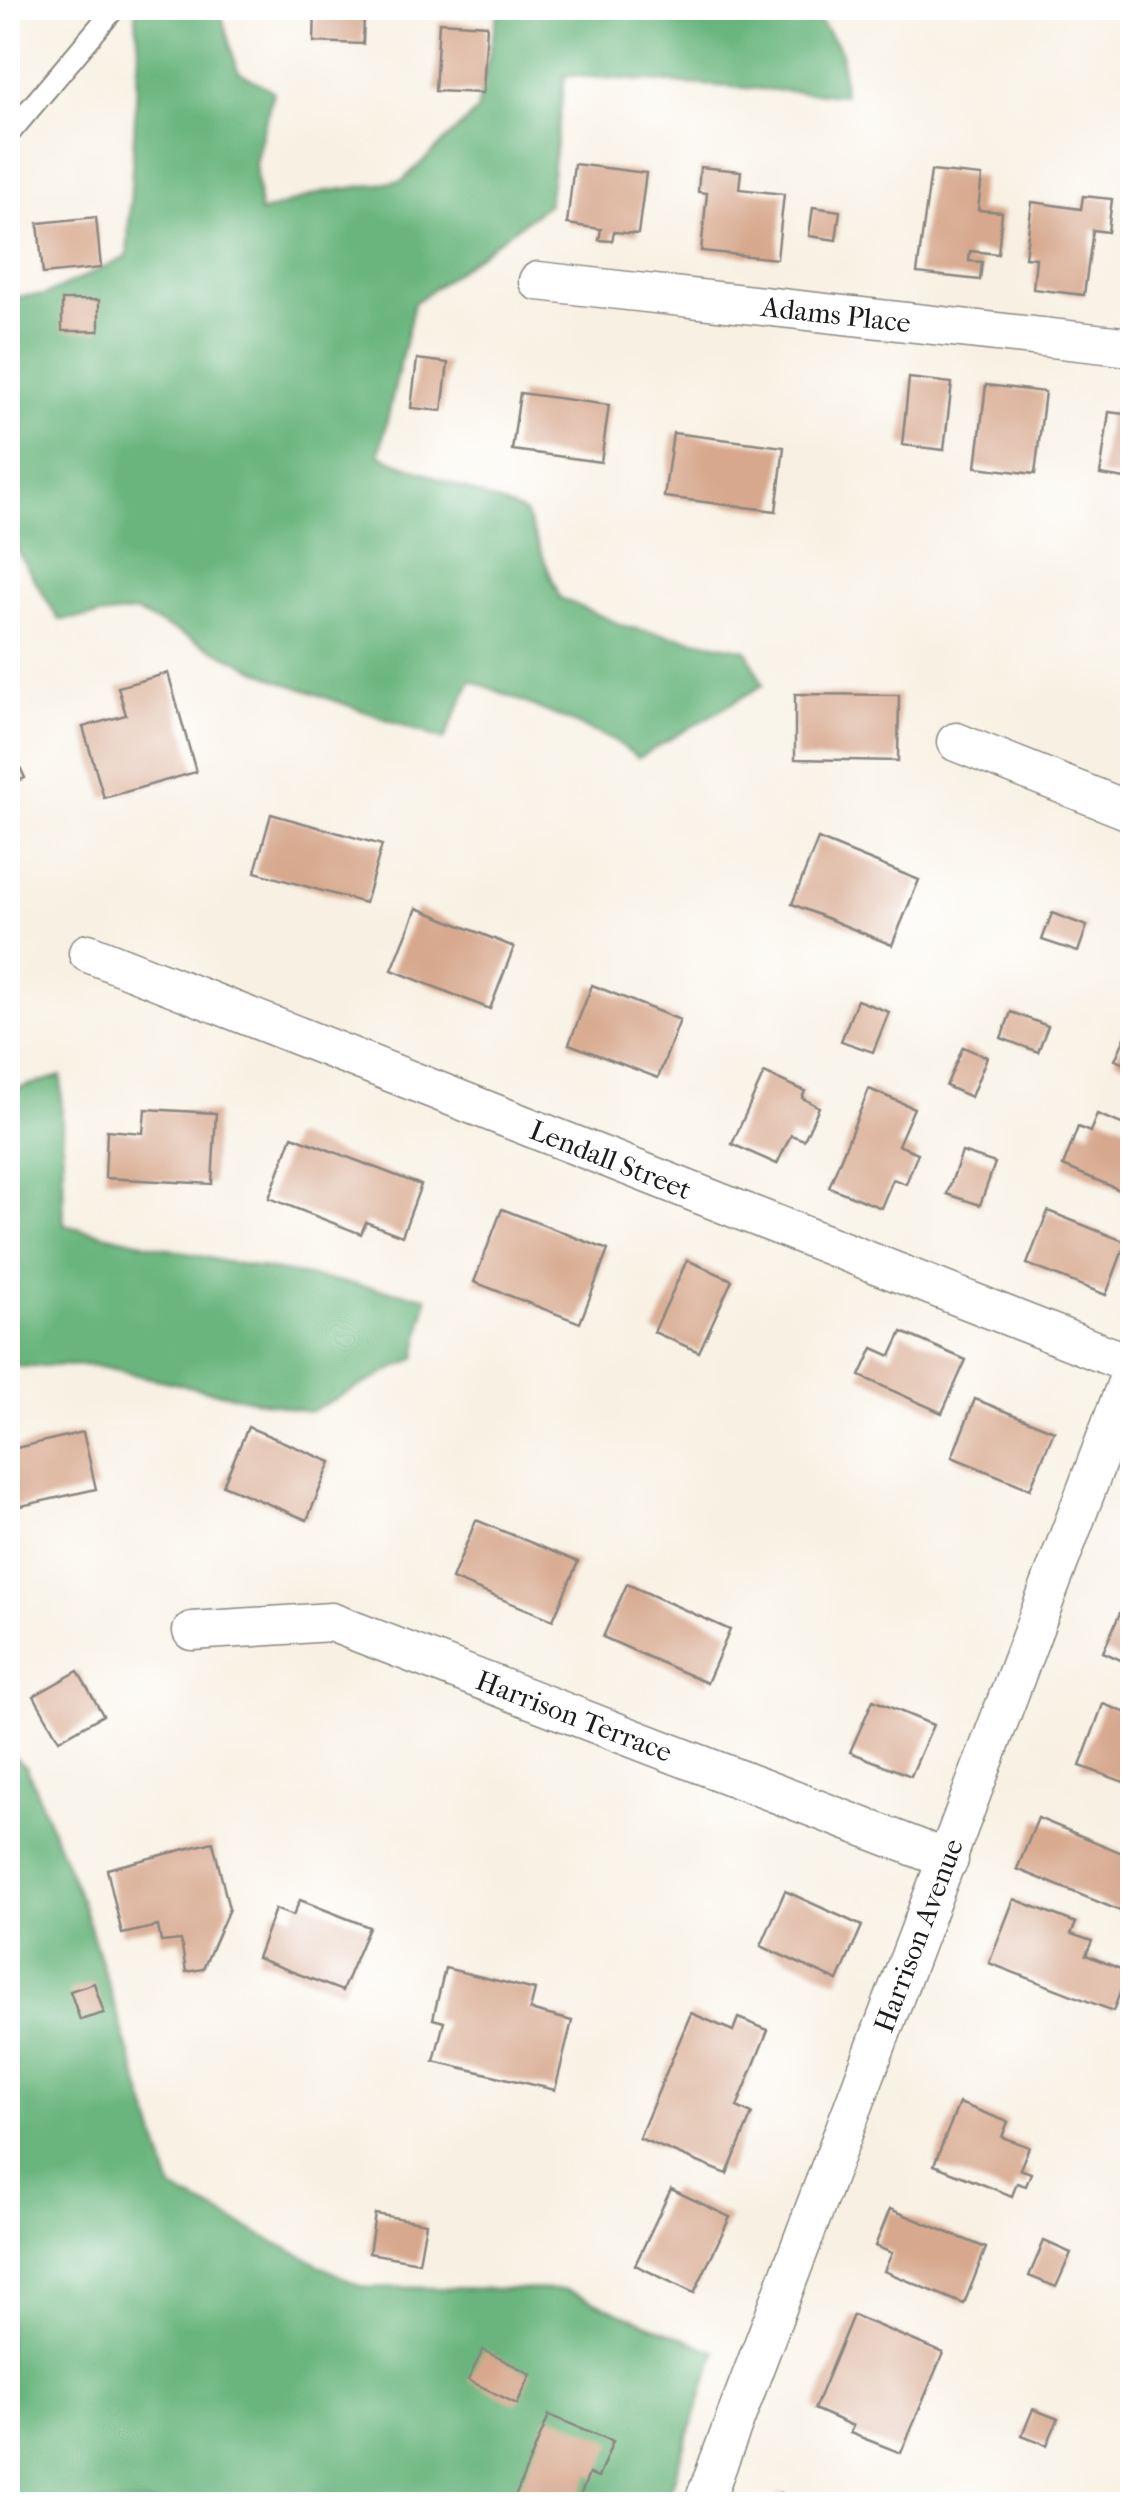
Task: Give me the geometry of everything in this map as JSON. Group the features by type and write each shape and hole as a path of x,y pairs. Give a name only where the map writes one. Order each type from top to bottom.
{"street":[{"name":"Adams Place","path":"538,281 1132,346"},
{"path":"956,742 1132,812"},
{"name":"Lendall Street","path":"88,953 1132,1367"},
{"name":"Harrison Avenue","path":"702,2504 949,1860 1132,1367"},
{"name":"Harrison Terrace","path":"192,1631 331,1622 949,1860"}],"lane":[{"path":"8,135 116,8"}],"green space":[{"path":"135,8 219,8 238,71 273,91 255,163 260,213 322,192 402,181 477,111 499,8 811,8 841,51 844,95 565,75 548,204 414,303 379,455 525,513 560,598 626,627 747,650 763,685 638,758 614,740 471,680 444,740 275,679 136,612 59,620 8,536 8,297 45,295 127,257 139,48"},
{"path":"61,1076 64,1225 221,1261 427,1297 416,1358 309,1412 90,1365 8,1367 8,1091"},
{"path":"8,1752 27,1768 84,1908 172,2189 362,2287 566,2290 716,2352 666,2504 8,2504"}],"building":[{"path":"315,8 387,8 387,17 364,16 363,44 314,42"},
{"path":"439,22 487,25 483,93 435,91"},
{"path":"574,164 646,173 638,234 614,232 612,241 599,240 601,229 567,224"},
{"path":"700,167 741,171 739,189 784,194 777,259 701,251 707,193 698,192"},
{"path":"931,171 982,176 978,210 1002,212 998,254 970,251 969,261 982,262 980,280 917,273"},
{"path":"1083,196 1112,199 1108,232 1093,230 1084,295 1033,289 1036,258 1025,257 1032,202 1081,209"},
{"path":"813,207 840,211 836,240 809,236"},
{"path":"96,217 101,268 43,274 38,223"},
{"path":"62,300 99,300 99,331 62,331"},
{"path":"417,359 448,363 442,411 411,408"},
{"path":"909,378 952,383 944,450 902,445"},
{"path":"986,385 1045,392 1035,474 976,467"},
{"path":"520,393 609,405 601,462 512,450"},
{"path":"1109,412 1132,415 1132,480 1100,475"},
{"path":"673,433 784,447 776,511 664,497"},
{"path":"168,673 196,772 104,798 83,727 126,715 118,687"},
{"path":"795,694 899,695 898,761 795,759"},
{"path":"8,741 25,778 8,786"},
{"path":"271,814 382,845 365,903 255,872"},
{"path":"818,839 919,880 892,945 792,904"},
{"path":"417,908 514,947 490,1009 392,970"},
{"path":"1052,913 1087,926 1078,952 1042,940"},
{"path":"592,985 680,1020 658,1078 569,1044"},
{"path":"857,1000 889,1012 873,1052 841,1041"},
{"path":"1011,1012 1048,1026 1038,1052 1001,1038"},
{"path":"1128,1031 1132,1033 1132,1068 1115,1060"},
{"path":"963,1047 987,1057 971,1097 946,1086"},
{"path":"764,1073 805,1091 802,1098 819,1107 804,1140 791,1135 777,1164 732,1144"},
{"path":"869,1089 914,1108 898,1145 918,1153 906,1184 893,1179 881,1208 829,1187"},
{"path":"145,1109 216,1113 212,1184 105,1178 107,1130 143,1133"},
{"path":"1097,1114 1132,1128 1132,1195 1063,1166 1078,1127 1090,1132"},
{"path":"292,1136 421,1185 402,1236 366,1222 361,1234 269,1198"},
{"path":"962,1152 995,1163 980,1205 947,1194"},
{"path":"502,1209 608,1250 580,1323 474,1282"},
{"path":"1048,1211 1126,1242 1106,1295 1027,1264"},
{"path":"687,1260 732,1280 699,1352 654,1332"},
{"path":"902,1332 966,1360 942,1413 860,1376 873,1348 891,1356"},
{"path":"975,1399 1054,1431 1030,1489 952,1457"},
{"path":"248,1427 331,1462 307,1520 223,1485"},
{"path":"83,1432 96,1489 8,1509 8,1450"},
{"path":"476,1520 578,1562 553,1620 452,1579"},
{"path":"627,1584 730,1630 707,1683 603,1637"},
{"path":"1123,1606 1132,1610 1132,1665 1103,1652"},
{"path":"78,1671 103,1715 59,1740 34,1696"},
{"path":"873,1700 933,1725 911,1776 850,1752"},
{"path":"1103,1704 1132,1715 1132,1785 1080,1766"},
{"path":"1038,1818 1132,1857 1132,1889 1123,1912 1017,1869"},
{"path":"213,1842 229,1909 203,1969 186,1972 181,1940 161,1942 158,1926 122,1934 107,1869"},
{"path":"785,1891 862,1926 838,1981 761,1946"},
{"path":"1014,1899 1076,1923 1071,1934 1092,1941 1086,1955 1128,1972 1113,2011 989,1963"},
{"path":"300,1900 369,1927 342,1991 257,1958 275,1909 293,1916"},
{"path":"445,1968 535,1990 530,2010 572,2021 555,2090 434,2061 444,2022 433,2019"},
{"path":"94,1983 104,2013 80,2020 70,1991"},
{"path":"691,2013 733,2031 738,2018 768,2030 737,2107 752,2114 727,2174 639,2138"},
{"path":"959,2103 1008,2122 1002,2137 1029,2147 1020,2169 1031,2173 1026,2186 1017,2183 1012,2196 934,2165"},
{"path":"671,2189 730,2217 694,2293 635,2265"},
{"path":"890,2209 986,2248 964,2304 884,2271 892,2253 875,2246"},
{"path":"375,2214 426,2223 419,2262 369,2253"},
{"path":"1044,2241 1071,2253 1056,2287 1029,2276"},
{"path":"853,2315 943,2353 901,2453 850,2433 853,2426 814,2409"},
{"path":"483,2350 531,2374 517,2404 468,2380"},
{"path":"1033,2409 1058,2419 1047,2445 1022,2435"},
{"path":"549,2415 613,2441 598,2478 589,2474 577,2504 512,2504"},
{"path":"780,2493 810,2504 775,2504"}]}
